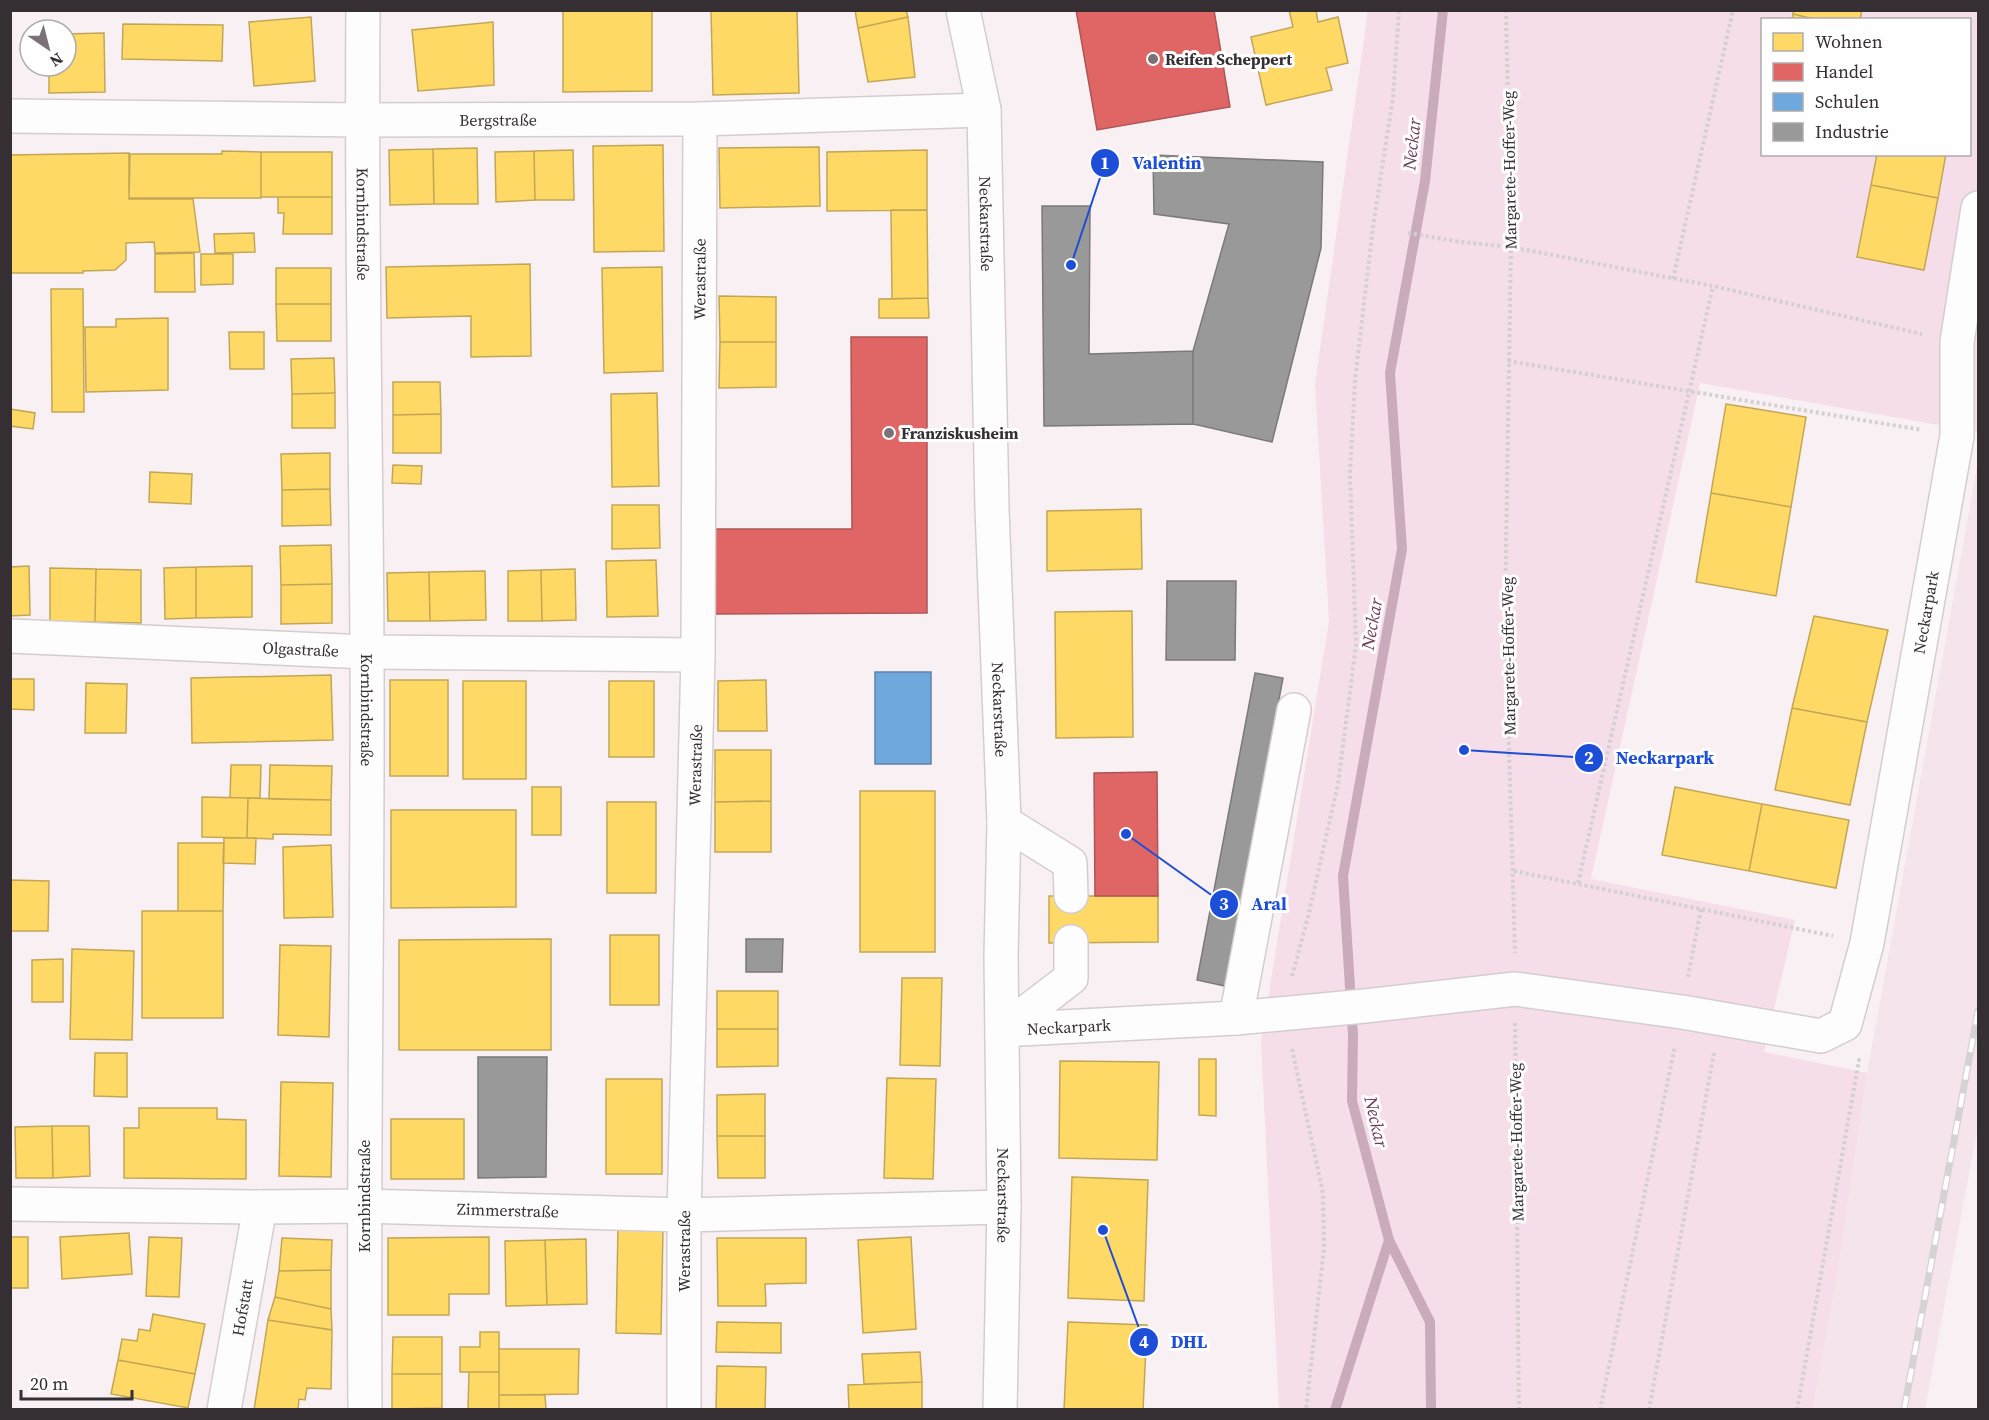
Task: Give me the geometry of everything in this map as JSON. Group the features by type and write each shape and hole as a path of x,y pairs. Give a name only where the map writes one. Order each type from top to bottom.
{"street":[{"name":"Kornbindstraße","path":"363,10 367,652 363,1206 365,1410"},
{"name":"Neckarstraße","path":"963,10 984,110 992,509 1004,822 1001,956 1004,1206 1000,1410"},
{"name":"Bergstraße","path":"10,116 362,120 700,119 984,110"},
{"name":"Werastraße","path":"684,1410 684,1215 698,656 700,119"},
{"name":"Neckarpark","path":"1003,1030 1236,1018 1515,989 1682,1012 1821,1036 1845,1024 1867,943 1957,436 1957,342 1978,208"},
{"name":"Olgastraße","path":"10,636 367,652 698,656"},
{"path":"1236,1018 1294,710"},
{"path":"1004,822 1070,863 1071,896"},
{"path":"1003,1030 1071,978 1071,942"},
{"name":"Zimmerstraße","path":"10,1204 363,1206 684,1215 1004,1206"},
{"name":"Hofstatt","path":"224,1410 260,1207"}],"path":[{"path":"1290,983 1308,917 1338,784 1356,645 1350,474 1355,380 1373,227 1393,97 1399,10"},
{"name":"Margarete-Hoffer-Weg","path":"1506,10 1511,247 1505,609 1514,871 1519,1410"},
{"path":"1673,279 1733,10"},
{"path":"1408,233 1511,247 1713,286 1957,342"},
{"path":"1578,883 1713,286"},
{"path":"1508,361 1957,436"},
{"path":"1514,871 1867,943"},
{"path":"1600,1410 1701,909"},
{"path":"1649,1410 1720,1019"},
{"path":"1292,1045 1323,1193 1324,1248 1306,1410"},
{"path":"1797,1410 1859,1060"}],"shaded area":[{"path":"1367,11 1978,11 1978,432 1700,383 1591,879 1795,920 1764,1052 1867,1073 1839,1264 1813,1409 1279,1410 1261,1042 1329,621 1315,384"},
{"path":"1978,462 1978,1126 1925,1409 1813,1410 1839,1264 1867,1073"}],"building: Wohnen":[{"path":"563,10 652,10 652,91 563,92"},
{"path":"711,10 797,10 799,93 713,95"},
{"path":"855,10 906,10 908,17 858,28"},
{"path":"1289,10 1316,10 1318,22 1338,17 1348,63 1326,68 1332,90 1266,105 1251,37 1293,27"},
{"path":"1794,10 1862,10 1860,18 1810,18 1793,14"},
{"path":"1793,14 1810,18 1792,18"},
{"path":"311,17 315,81 254,86 249,22"},
{"path":"908,17 915,77 868,82 858,28"},
{"path":"493,22 494,85 418,91 412,30"},
{"path":"123,24 223,25 222,61 122,59"},
{"path":"104,33 105,92 49,93 49,78 78,78 78,34"},
{"path":"663,145 664,251 594,252 593,146"},
{"path":"819,147 820,206 720,208 719,148"},
{"path":"477,148 478,204 434,204 433,149"},
{"path":"433,149 434,204 390,205 389,150"},
{"path":"573,150 574,200 535,200 534,151"},
{"path":"927,150 927,210 827,211 827,152"},
{"path":"222,151 261,152 261,198 129,198 130,154 222,154"},
{"path":"534,151 535,200 496,202 495,152"},
{"path":"261,152 332,152 332,197 261,197"},
{"path":"129,153 129,199 193,199 200,252 155,253 154,242 126,243 126,260 115,270 83,271 83,273 10,273 10,155"},
{"path":"1877,156 1946,156 1938,198 1871,185"},
{"path":"1871,185 1938,198 1924,270 1857,257"},
{"path":"278,197 332,197 332,234 283,234 284,213 278,213"},
{"path":"891,210 927,210 928,298 892,299"},
{"path":"254,233 255,252 215,253 214,234"},
{"path":"194,253 195,292 155,292 155,254"},
{"path":"201,254 233,254 233,284 201,285"},
{"path":"530,264 531,356 471,357 471,316 387,318 386,267"},
{"path":"662,267 663,371 604,373 602,268"},
{"path":"276,268 331,268 331,304 276,304"},
{"path":"51,289 83,289 84,412 52,412"},
{"path":"719,296 776,297 776,342 720,342"},
{"path":"928,298 929,318 879,318 879,299"},
{"path":"276,304 331,304 331,341 277,341"},
{"path":"168,318 168,390 86,392 85,327 116,327 116,319"},
{"path":"229,332 264,332 264,369 230,369"},
{"path":"720,342 776,342 776,387 719,388"},
{"path":"334,358 335,393 292,394 291,359"},
{"path":"393,382 440,382 441,414 393,415"},
{"path":"335,393 335,428 292,428 292,394"},
{"path":"657,393 659,486 612,487 611,394"},
{"path":"1726,404 1806,417 1791,507 1711,493"},
{"path":"10,409 35,413 33,429 10,426"},
{"path":"441,414 441,453 393,453 393,415"},
{"path":"330,453 330,489 282,490 281,454"},
{"path":"393,465 422,466 421,484 392,483"},
{"path":"150,472 192,474 191,504 149,502"},
{"path":"330,489 331,525 282,526 282,490"},
{"path":"1711,493 1791,507 1776,596 1696,582"},
{"path":"612,505 659,505 660,548 612,549"},
{"path":"1141,509 1142,569 1047,571 1047,511"},
{"path":"331,545 332,584 281,585 280,546"},
{"path":"656,560 658,616 607,617 606,561"},
{"path":"29,566 30,615 10,616 10,567"},
{"path":"252,566 252,617 196,618 196,567"},
{"path":"196,567 196,618 165,619 164,568"},
{"path":"50,568 96,569 95,622 50,622"},
{"path":"96,569 141,570 141,623 95,622"},
{"path":"575,569 576,620 542,621 541,570"},
{"path":"541,570 542,621 508,621 508,571"},
{"path":"485,571 486,620 430,621 429,572"},
{"path":"429,572 430,621 388,621 387,573"},
{"path":"332,584 332,623 281,624 281,585"},
{"path":"1132,611 1133,737 1056,738 1055,612"},
{"path":"1814,616 1888,630 1867,722 1792,708"},
{"path":"331,675 333,740 192,743 191,678"},
{"path":"10,679 34,679 34,710 10,709"},
{"path":"390,680 448,680 448,776 390,776"},
{"path":"766,680 767,731 718,731 718,681"},
{"path":"463,681 526,681 526,779 463,779"},
{"path":"609,681 654,681 654,757 609,757"},
{"path":"86,683 127,684 126,733 85,733"},
{"path":"1792,708 1867,722 1850,805 1775,790"},
{"path":"715,750 771,750 771,801 715,802"},
{"path":"231,765 261,765 260,798 230,798"},
{"path":"270,765 332,766 331,800 269,799"},
{"path":"532,787 561,787 561,835 532,835"},
{"path":"1675,787 1762,804 1749,871 1662,855"},
{"path":"860,791 935,791 935,952 860,952"},
{"path":"202,797 248,798 247,838 202,837"},
{"path":"248,798 331,800 331,835 273,834 273,839 247,838"},
{"path":"771,801 771,852 715,852 715,802"},
{"path":"607,802 656,802 656,893 607,893"},
{"path":"1762,804 1849,820 1836,888 1749,871"},
{"path":"391,810 516,810 516,907 391,908"},
{"path":"224,838 256,838 255,864 223,863"},
{"path":"178,843 224,843 223,911 178,911"},
{"path":"331,845 333,917 284,918 283,847"},
{"path":"10,880 49,881 48,931 10,931"},
{"path":"1049,896 1158,896 1158,942 1049,943"},
{"path":"142,911 223,911 223,1018 142,1018"},
{"path":"610,935 659,935 659,1005 610,1005"},
{"path":"551,939 551,1050 399,1050 399,940"},
{"path":"280,945 331,946 329,1037 278,1035"},
{"path":"72,949 134,951 132,1040 70,1039"},
{"path":"63,959 63,1002 32,1002 32,960"},
{"path":"902,978 942,978 940,1066 900,1065"},
{"path":"717,991 778,991 778,1029 717,1029"},
{"path":"717,1029 778,1029 778,1066 717,1067"},
{"path":"95,1053 127,1053 127,1097 94,1096"},
{"path":"1199,1059 1216,1059 1216,1116 1199,1115"},
{"path":"1060,1061 1159,1062 1157,1160 1059,1158"},
{"path":"887,1078 936,1079 933,1179 884,1178"},
{"path":"606,1079 662,1079 662,1174 606,1174"},
{"path":"281,1082 333,1083 331,1177 279,1176"},
{"path":"765,1094 765,1136 717,1136 717,1095"},
{"path":"139,1108 217,1108 217,1119 246,1120 246,1179 124,1178 124,1128 139,1128"},
{"path":"391,1119 464,1119 464,1179 391,1179"},
{"path":"52,1126 89,1126 90,1176 53,1178"},
{"path":"52,1126 53,1178 16,1178 15,1127"},
{"path":"717,1136 765,1136 765,1178 718,1178"},
{"path":"1072,1177 1148,1180 1144,1301 1068,1298"},
{"path":"618,1228 663,1229 661,1334 616,1333"},
{"path":"129,1233 132,1274 62,1279 60,1237"},
{"path":"10,1237 28,1237 28,1288 10,1288"},
{"path":"149,1237 182,1238 179,1297 146,1296"},
{"path":"489,1237 489,1294 449,1294 449,1315 388,1315 388,1238"},
{"path":"911,1237 916,1329 863,1333 858,1240"},
{"path":"282,1238 332,1240 331,1270 279,1271"},
{"path":"717,1238 806,1238 806,1283 765,1284 766,1306 718,1306"},
{"path":"586,1239 587,1304 547,1305 545,1240"},
{"path":"545,1240 547,1305 506,1306 505,1241"},
{"path":"331,1270 331,1309 275,1297 279,1271"},
{"path":"275,1297 331,1309 332,1330 268,1320"},
{"path":"153,1314 205,1324 195,1374 118,1360 122,1339 137,1341 139,1329 150,1331"},
{"path":"268,1320 332,1330 331,1389 307,1388 305,1400 299,1399 298,1410 254,1410"},
{"path":"717,1322 781,1323 781,1353 716,1352"},
{"path":"1068,1322 1147,1325 1143,1410 1064,1410"},
{"path":"480,1332 499,1332 499,1372 460,1372 460,1347 480,1347"},
{"path":"393,1337 442,1337 442,1374 392,1374"},
{"path":"499,1349 579,1349 578,1394 499,1395"},
{"path":"920,1352 922,1382 864,1384 862,1354"},
{"path":"118,1360 195,1374 188,1408 111,1394"},
{"path":"717,1366 766,1367 765,1410 716,1410"},
{"path":"469,1372 499,1372 499,1410 468,1410"},
{"path":"392,1374 442,1374 442,1408 392,1409"},
{"path":"922,1382 922,1410 849,1410 848,1385"},
{"path":"499,1395 545,1395 546,1410 499,1410"}],"building: Handel":[{"name":"Reifen Scheppert","path":"1076,10 1214,10 1230,107 1097,130"},
{"name":"Franziskusheim","path":"851,337 927,337 927,613 715,614 714,529 852,529"},
{"path":"1157,772 1158,896 1095,896 1094,773"}],"building: Schulen":[{"path":"875,672 931,672 931,764 875,764"}],"building: Industrie":[{"path":"1153,155 1323,162 1321,248 1272,442 1193,424 1193,351 1229,224 1154,214"},
{"path":"1042,206 1090,206 1089,354 1193,351 1193,424 1044,426"},
{"path":"1167,581 1236,581 1235,660 1166,660"},
{"path":"1255,673 1283,678 1225,986 1197,980"},
{"path":"746,939 783,939 782,972 746,972"},
{"path":"478,1057 547,1057 546,1177 478,1178"}],"waterway":[{"name":"Neckar","path":"1335,1410 1389,1240 1352,1101 1353,1035 1343,876 1402,549 1390,373 1425,181 1443,10"},
{"name":"Neckar","path":"1389,1240 1430,1322 1431,1410"}],"railway":[{"path":"1904,1410 1978,1011"}],"place":[{"name":"Reifen Scheppert","path":"1153,59"},
{"name":"Valentin","path":"1071,265"},
{"name":"Franziskusheim","path":"889,433"},
{"name":"Neckarpark","path":"1464,750"},
{"name":"Aral","path":"1126,834"},
{"name":"DHL","path":"1103,1230"}]}
